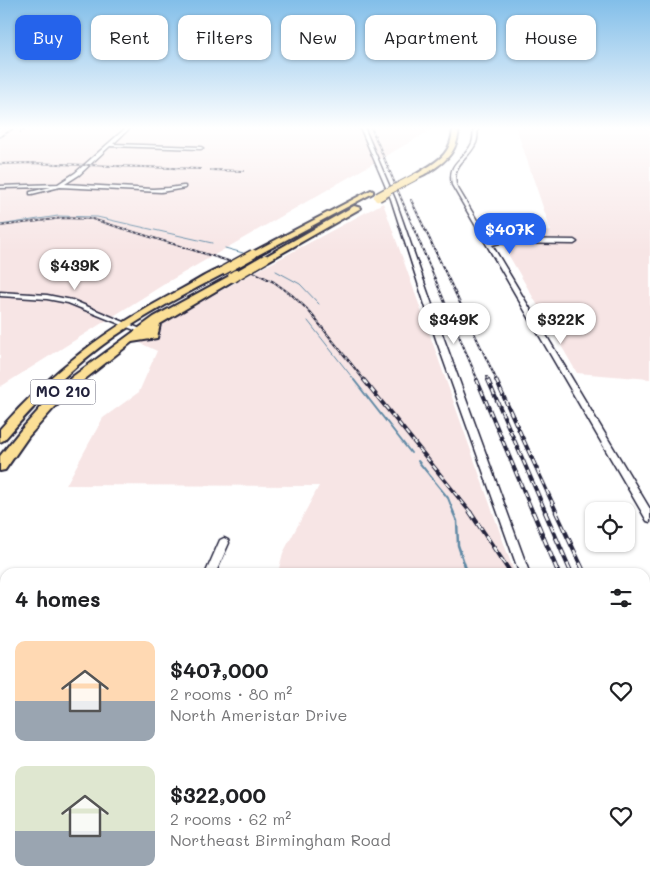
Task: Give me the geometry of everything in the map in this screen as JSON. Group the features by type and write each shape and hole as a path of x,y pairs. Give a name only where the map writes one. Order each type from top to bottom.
{"highway":[{"name":"MO 210","path":"0,437 48,386 127,324 253,254 429,168"},
{"name":"MO 210","path":"0,466 36,421 62,393 91,366 124,340 156,319 265,259 410,171"},
{"path":"111,335 114,324 113,318"},
{"path":"124,340 153,336 152,329 156,319"}],"street":[{"path":"32,193 58,186 85,168"},
{"path":"380,168 393,199 443,348 523,568"},
{"path":"454,168 452,179 650,518"},
{"path":"0,187 58,186 156,190 175,190 183,187"},
{"path":"489,244 574,242"},
{"path":"0,294 37,296 70,301 139,330"},
{"path":"213,568 224,543"}],"shaded area":[{"path":"0,168 364,168 171,280 0,387"},
{"path":"530,168 650,168 650,379 577,373 497,235 551,231"},
{"path":"383,203 513,568 279,568 283,553 319,486 66,485 103,418 139,392 157,351 138,342 179,313"}],"waterway":[{"path":"0,225 58,216 97,217 212,243"},
{"path":"225,248 243,253"},
{"path":"276,271 300,284 319,304"},
{"path":"308,321 355,381"},
{"path":"354,380 411,453"},
{"path":"418,461 448,498 454,513"},
{"path":"453,512 457,521 458,545 466,568"}],"railway":[{"path":"184,168 200,169"},
{"path":"388,168 478,381"},
{"path":"211,170 244,171"},
{"path":"411,200 497,381"},
{"path":"0,226 63,218 92,219 235,263 274,282 292,295 308,310 365,381"},
{"path":"487,377 489,381"},
{"path":"364,380 471,513"},
{"path":"477,380 533,513"},
{"path":"488,380 546,513"},
{"path":"496,380 557,513"},
{"path":"470,512 507,568"},
{"path":"533,512 556,568"},
{"path":"545,512 569,568"},
{"path":"556,512 582,568"}]}
